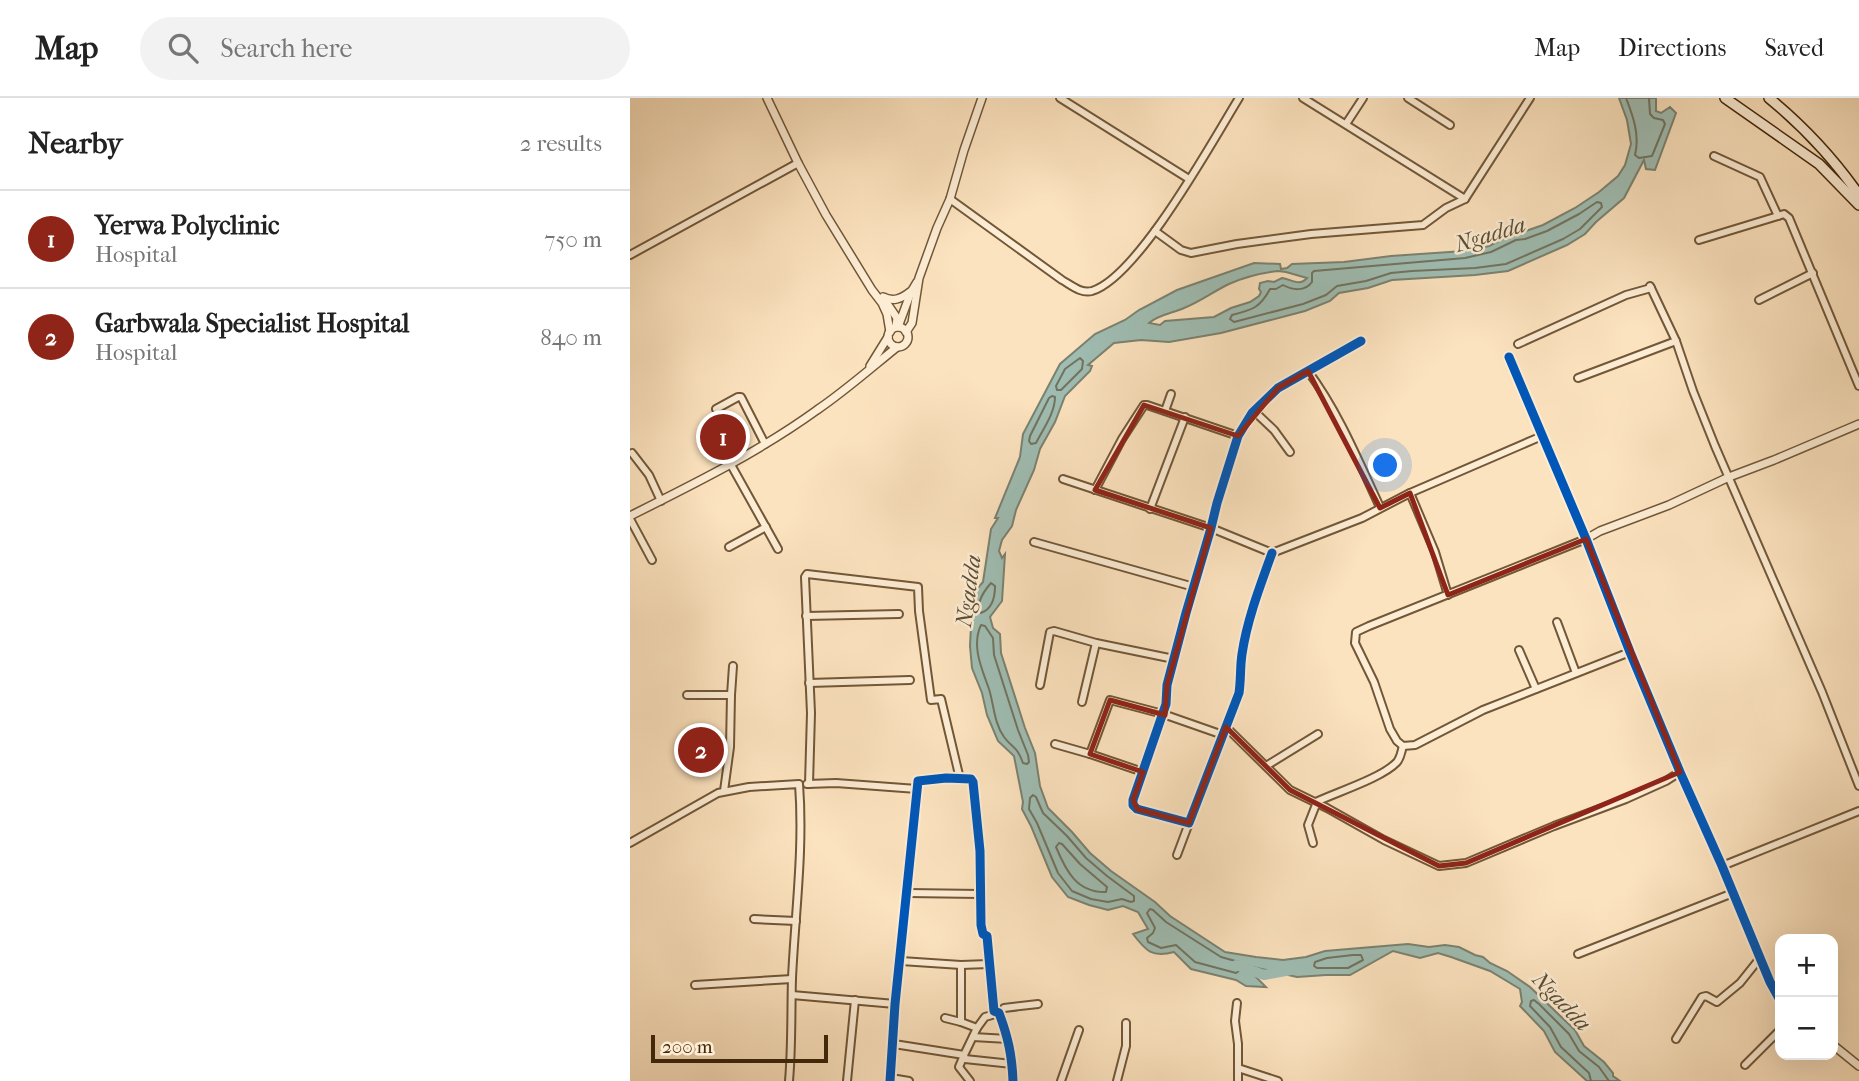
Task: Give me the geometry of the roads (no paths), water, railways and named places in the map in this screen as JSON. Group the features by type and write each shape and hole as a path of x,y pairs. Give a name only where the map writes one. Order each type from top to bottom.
{"main road":[{"path":"1725,98 1819,164 1859,205"},
{"path":"1774,99 1843,172 1859,195"}],"street":[{"path":"767,98 826,215 882,303 893,331"},
{"path":"865,373 893,331 919,278 950,200 982,98"},
{"path":"1060,98 1189,179"},
{"path":"950,200 1062,280 1080,290 1094,290 1118,275 1155,231 1239,98"},
{"path":"1303,98 1465,199"},
{"path":"1346,124 1363,98"},
{"path":"1408,98 1450,125"},
{"path":"1155,231 1181,250 1191,253 1311,234 1423,225 1446,208 1465,199 1530,98"},
{"path":"1714,156 1760,177 1778,216"},
{"path":"630,256 798,163"},
{"path":"1699,240 1784,214 1813,273 1859,386"},
{"path":"1759,300 1813,273"},
{"path":"652,560 630,517 730,463 817,411 897,347 904,345 908,339 906,332 912,323 919,278"},
{"path":"1518,344 1626,295 1651,287 1676,341 1693,391 1822,692 1859,786"},
{"path":"872,290 888,300 896,300 911,292"},
{"path":"881,296 897,318 891,344 897,347"},
{"path":"893,331 906,332"},
{"path":"1189,823 1144,811 1133,805 1166,704 1167,685 1238,436 1254,411 1278,388 1361,341"},
{"path":"1578,377 1676,341"},
{"path":"1509,357 1680,772 1778,997"},
{"path":"1308,370 1352,446 1380,507"},
{"path":"1165,411 1171,394"},
{"path":"716,408 741,397 765,443"},
{"path":"1095,490 1144,405 1238,436"},
{"path":"1254,411 1274,430 1290,452"},
{"path":"1150,509 1185,417"},
{"path":"1630,652 1483,710 1415,745 1403,746 1390,729 1374,682 1355,643 1356,632 1669,505 1729,477 1859,424"},
{"path":"1063,479 1211,528 1272,553 1362,518 1410,493 1542,436"},
{"path":"632,453 649,475 661,501"},
{"path":"730,463 778,549"},
{"path":"1410,493 1435,552 1448,595"},
{"path":"729,547 766,527"},
{"path":"1034,542 1194,587"},
{"path":"1177,855 1239,693 1242,655 1256,596 1272,553"},
{"path":"809,784 807,574 918,587 931,700 941,699 960,779"},
{"path":"806,615 899,614"},
{"path":"1557,622 1577,673"},
{"path":"1040,685 1050,632 1054,631 1096,643 1174,659"},
{"path":"1082,702 1096,643"},
{"path":"1519,650 1536,689"},
{"path":"724,791 730,747 733,666"},
{"path":"809,683 910,680"},
{"path":"687,695 731,695"},
{"path":"1090,754 1111,700 1163,714 1223,735"},
{"path":"1226,727 1290,790 1439,866 1466,863 1626,799 1680,772"},
{"path":"1266,766 1318,734"},
{"path":"1055,744 1143,772"},
{"path":"1313,843 1308,825 1316,802 1378,775 1400,759 1403,746"},
{"path":"909,1081 891,1080 895,1004 917,789 918,781 946,778 971,779 973,782 980,851 981,925 983,934 987,936 994,1011 999,1013 1008,1039 1013,1081"},
{"path":"630,843 724,791 749,787 836,783 917,789"},
{"path":"789,1081 799,867 799,784"},
{"path":"1722,866 1859,811"},
{"path":"908,893 981,894"},
{"path":"1578,954 1733,894"},
{"path":"754,919 796,921"},
{"path":"1676,1039 1702,997 1706,996 1717,1002 1740,983 1760,958"},
{"path":"901,961 989,964"},
{"path":"961,965 961,1023"},
{"path":"695,985 792,979"},
{"path":"792,995 895,1004"},
{"path":"846,1081 855,1000"},
{"path":"1237,1003 1235,1021 1238,1081"},
{"path":"970,1081 958,1067 985,1017 999,1013 1004,1008 1038,1004"},
{"path":"945,1018 977,1028"},
{"path":"1117,1081 1126,1046 1126,1023"},
{"path":"1061,1081 1079,1030"},
{"path":"1745,1065 1775,1035"},
{"path":"973,1037 1008,1039"},
{"path":"894,1044 964,1055 965,1059 1012,1064"},
{"path":"1838,1049 1859,1066"},
{"path":"1238,1068 1278,1081"}],"water":[{"path":"1619,98 1656,98 1656,111 1661,113 1670,107 1676,113 1655,170 1646,169 1644,160 1624,198 1585,234 1567,245 1508,271 1392,280 1339,293 1330,301 1305,311 1221,333 1169,342 1141,340 1114,343 1088,365 1092,366 1090,371 1065,396 1040,449 1012,526 1002,540 999,551 1002,558 1005,554 1002,601 990,617 993,628 1000,634 1001,653 1035,753 1040,786 1048,808 1090,853 1111,871 1170,916 1225,952 1283,960 1325,951 1408,944 1459,947 1483,957 1530,987 1575,1030 1584,1046 1604,1062 1613,1076 1620,1081 1587,1081 1555,1052 1544,1031 1520,1006 1520,989 1490,971 1451,957 1438,953 1420,958 1393,951 1350,975 1297,977 1244,965 1266,987 1246,986 1236,980 1191,969 1174,952 1150,952 1133,934 1148,929 1138,912 1123,906 1108,910 1068,897 1052,877 1022,809 1014,756 998,741 987,715 972,668 970,646 975,591 983,582 991,529 998,518 995,518 1020,457 1023,434 1060,364 1095,334 1177,290 1254,263 1280,264 1281,269 1292,264 1464,251 1489,246 1515,233 1543,225 1575,208 1618,176 1625,165 1631,144 1627,120","holes":["1286,272 1307,278 1301,282 1282,278 1274,282 1260,283 1259,296 1214,317 1165,321 1160,325 1149,323 1247,277"]}],"waterway":[{"name":"Ngadda","path":"1236,965 1264,975 1291,970"}],"place":[{"name":"Yerwa Polyclinic","path":"723,437"},
{"name":"Garbwala Specialist Hospital","path":"701,750"}]}
